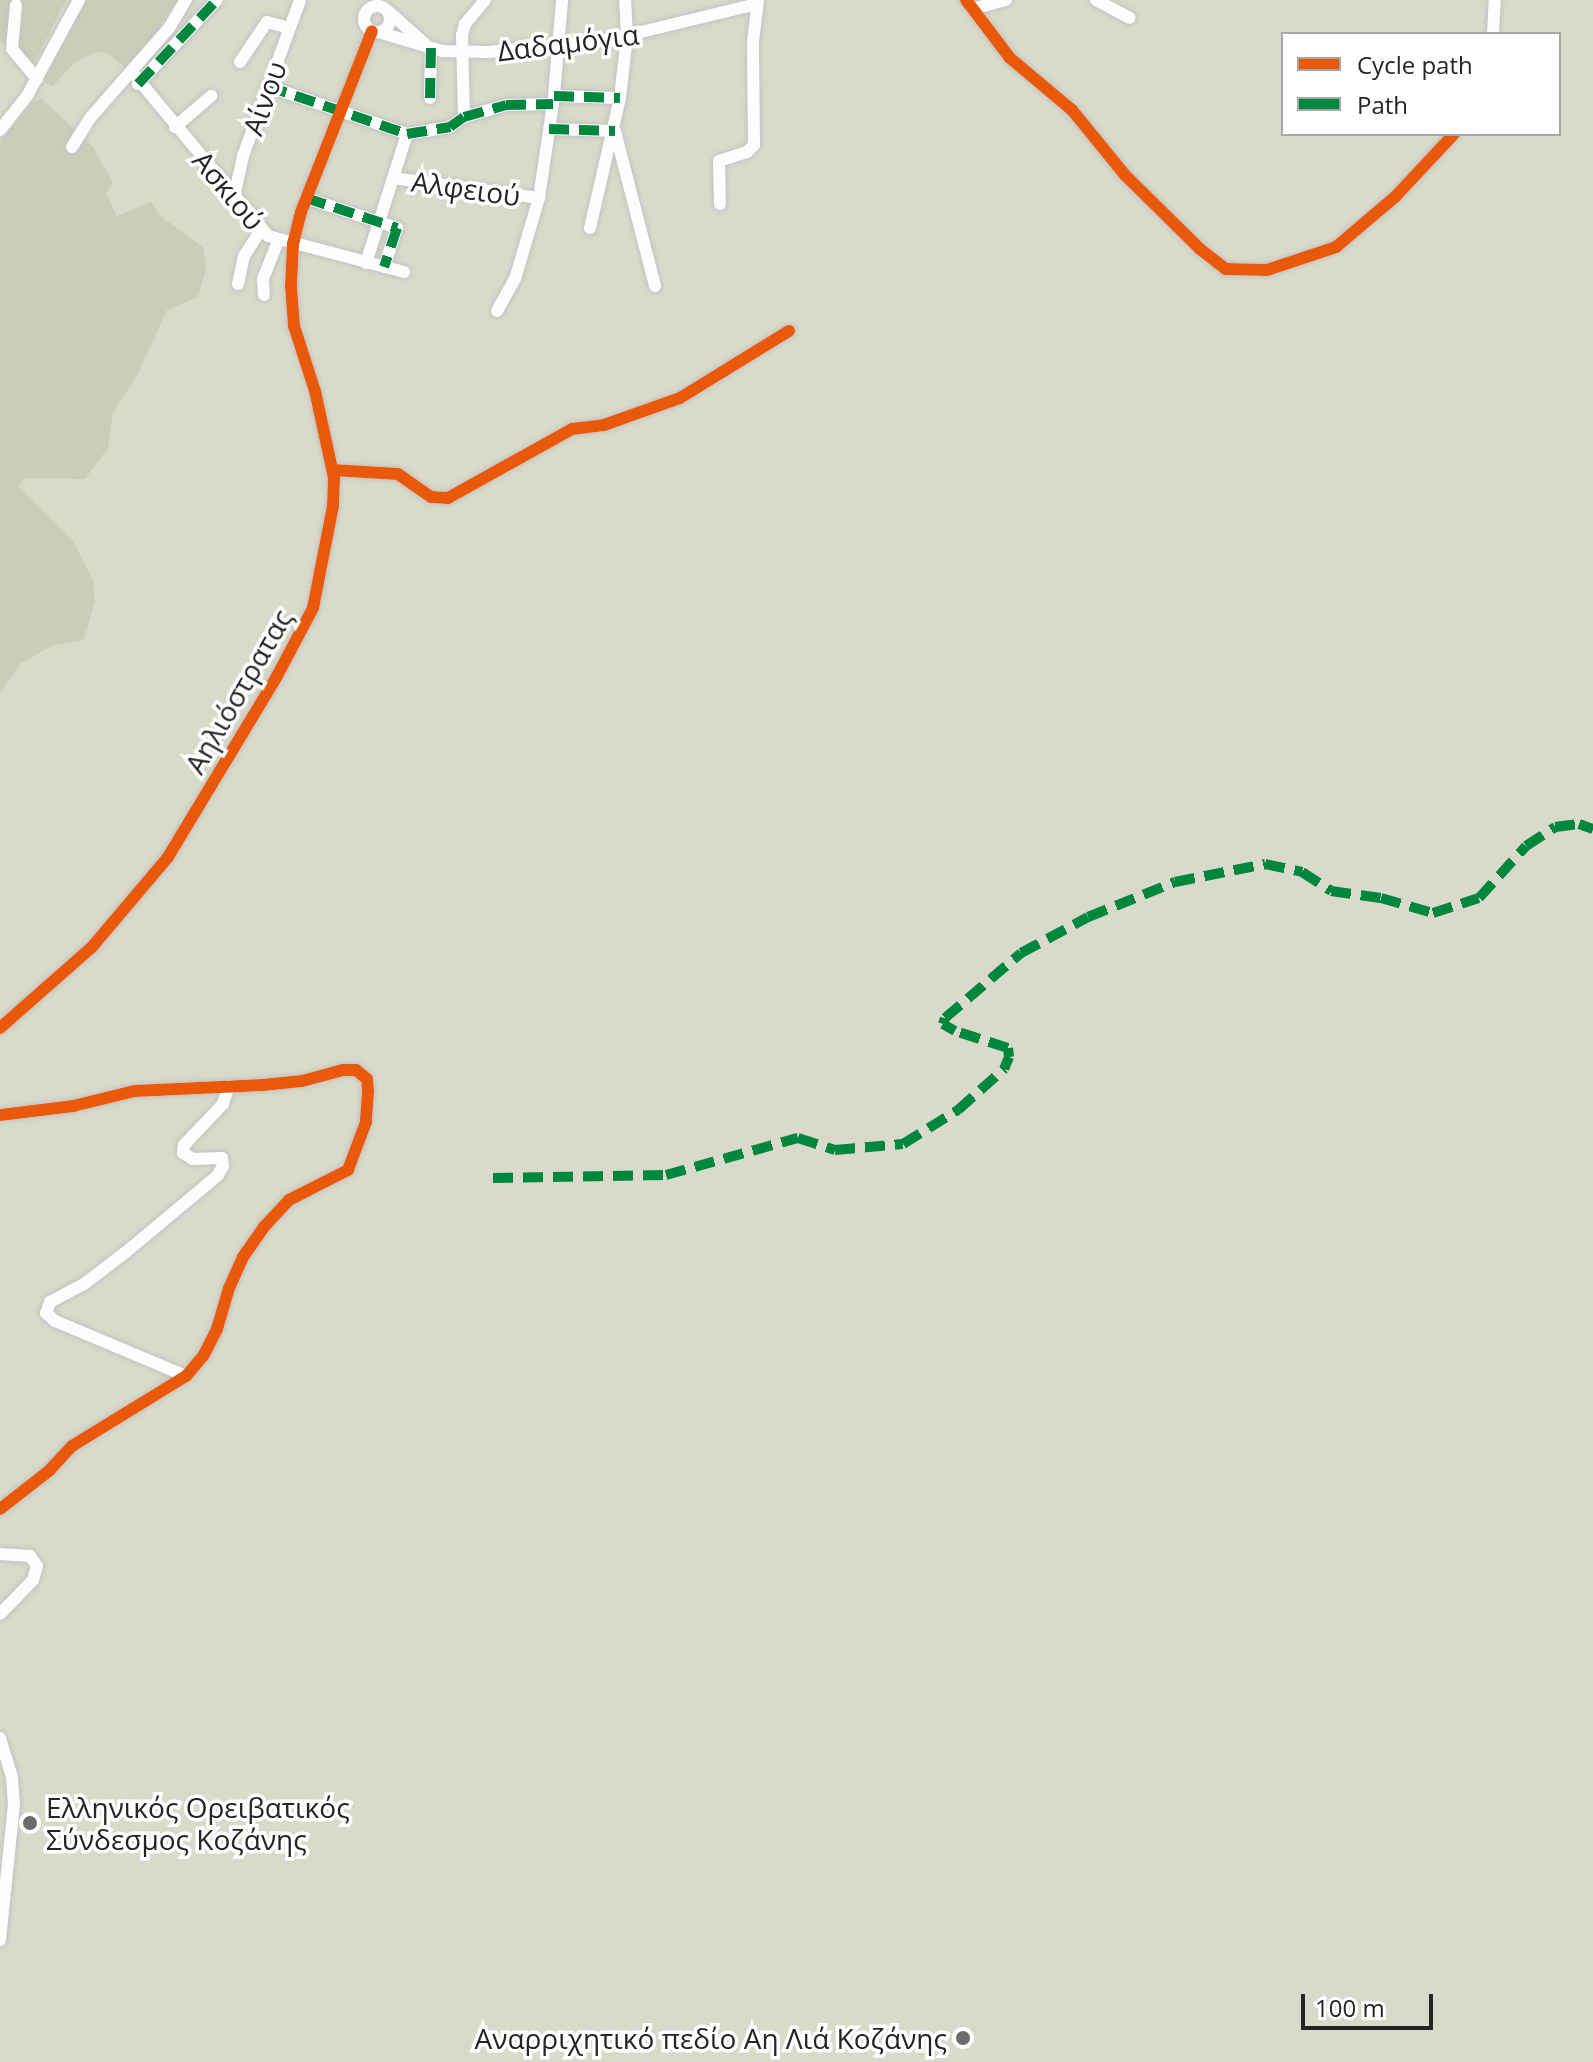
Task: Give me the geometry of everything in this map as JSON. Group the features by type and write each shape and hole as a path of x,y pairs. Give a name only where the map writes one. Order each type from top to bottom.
{"street":[{"path":"0,130 37,79 79,0"},
{"path":"72,147 91,117 179,40 217,0"},
{"name":"Αίνου","path":"234,197 243,156 300,0"},
{"path":"464,117 465,24 485,0"},
{"path":"497,311 515,279 539,198 553,100 562,0"},
{"path":"590,228 615,131 627,36 625,0"},
{"path":"1006,0 969,4 1002,50 1072,110 1125,175 1200,249 1226,269 1267,270 1336,247 1395,197 1452,136"},
{"path":"1096,0 1130,18"},
{"path":"1493,32 1495,0"},
{"path":"720,204 719,161 747,152 754,145 753,42 758,2"},
{"name":"Δαδαμόγια","path":"375,32 431,48 463,53 558,46 627,36 758,2"},
{"path":"135,78 188,3"},
{"path":"16,5 12,49 37,79"},
{"path":"382,5 431,48 430,98"},
{"name":"Αηλιόστρατας","path":"0,1028 92,947 183,835 309,619 333,506 333,470 315,391 294,326 291,286 293,244 306,198 375,32 389,24 382,5 368,9 364,16 365,25 375,32"},
{"path":"240,62 267,22 289,28"},
{"path":"169,28 179,40"},
{"name":"Ασκιού","path":"135,78 261,230 278,241 404,272"},
{"path":"267,86 407,134 450,127 464,117 506,105 620,98"},
{"path":"175,127 211,96"},
{"path":"549,129 615,131"},
{"path":"615,131 655,286"},
{"path":"366,263 407,134"},
{"name":"Αλφειού","path":"393,178 539,198"},
{"path":"306,198 397,228 384,267"},
{"path":"238,284 244,256 261,230"},
{"path":"264,295 263,279 278,241"},
{"path":"333,470 398,474 431,497 448,498 572,429 604,425 680,398 789,331"},
{"path":"0,1115 73,1106 135,1091 302,1081 356,1070 367,1079 366,1122 348,1170 289,1200 264,1227 243,1257 217,1329 203,1356 186,1376 72,1446 50,1470 0,1509"},
{"path":"186,1376 55,1321 46,1313 50,1302 115,1260 218,1175 223,1166 222,1158 193,1159 183,1153 184,1145 223,1104 229,1086"},
{"path":"0,1554 30,1556 37,1566 33,1580 0,1614"},
{"path":"0,1738 12,1777 14,1804 4,1838 0,1940"}],"green space":[{"path":"0,0 1593,0 1593,2062 0,2062"},
{"path":"0,0 66,0 34,63 18,49 0,42"},
{"path":"87,0 177,0 130,71 106,52 96,52 75,62 53,86 44,82 45,77"},
{"path":"42,99 93,147 113,182 106,194 117,216 151,202 160,216 203,247 206,269 198,297 167,310 138,374 113,413 108,448 85,479 24,478 18,486 73,541 93,580 95,601 84,640 54,645 21,663 0,693 0,142 33,101"}],"marked path":[{"path":"138,84 217,0"},
{"path":"430,98 431,48"},
{"path":"267,86 407,134 450,127 464,117 506,105 553,104"},
{"path":"554,96 620,98"},
{"path":"549,129 615,131"},
{"path":"306,198 397,228 384,267"},
{"path":"493,1178 666,1175 798,1138 835,1150 903,1144 958,1110 1004,1069 1009,1057 1008,1048 955,1031 943,1024 945,1018 1021,953 1088,917 1175,882 1265,864 1302,872 1331,891 1381,898 1433,913 1479,898 1526,846 1555,827 1579,824 1593,829"}],"cycle path":[{"path":"966,0 1010,58 1072,110 1125,175 1200,249 1226,269 1267,270 1336,247 1395,197 1452,136"},
{"path":"0,1028 92,947 168,857 277,676 313,608 333,506 334,478 315,391 294,326 291,286 293,244 301,212 372,31"},
{"path":"333,470 398,474 431,497 448,498 572,429 604,425 680,398 789,331"},
{"path":"0,1115 73,1106 135,1091 263,1085 302,1081 343,1070 356,1070 367,1079 368,1091 366,1122 348,1170 289,1200 264,1227 243,1257 229,1288 217,1329 203,1356 186,1376 72,1446 50,1470 0,1509"}],"place":[{"name":"Ελληνικός Ορειβατικός Σύνδεσμος Κοζάνης","path":"30,1823"},
{"name":"Αναρριχητικό πεδίο Αη Λιά Κοζάνης","path":"963,2038"}]}
